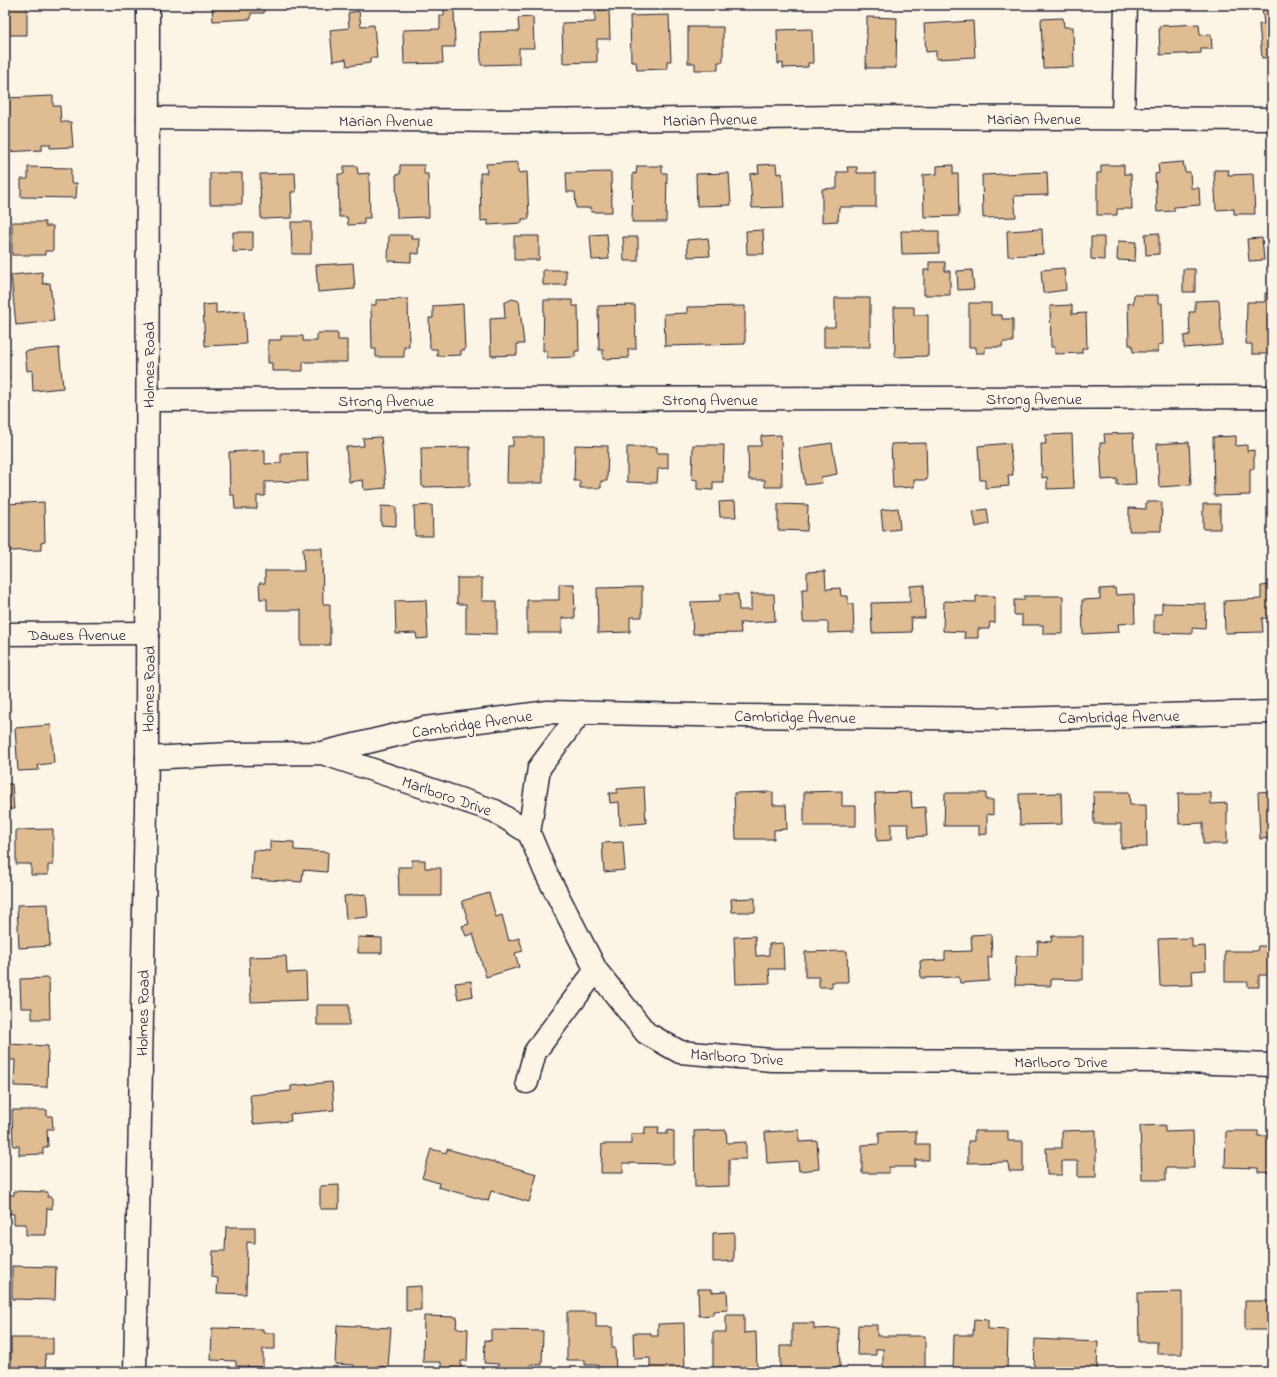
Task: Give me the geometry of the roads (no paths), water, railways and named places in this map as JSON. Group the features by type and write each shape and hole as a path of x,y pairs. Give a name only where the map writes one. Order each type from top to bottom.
{"street":[{"name":"Holmes Road","path":"135,1372 147,758 148,5"},
{"path":"1123,118 1126,5"},
{"name":"Marian Avenue","path":"148,118 518,121 841,117 1272,119"},
{"name":"Strong Avenue","path":"148,400 1272,397"},
{"name":"Dawes Avenue","path":"5,634 148,633"},
{"name":"Cambridge Avenue","path":"322,753 425,728 548,712 1014,719 1272,712"},
{"path":"529,833 539,768 581,712"},
{"name":"Marlboro Drive","path":"147,758 231,754 322,753 495,811 529,833 545,871 596,970 646,1032 680,1052 772,1060 1156,1061 1272,1065"},
{"path":"527,1082 535,1052 596,970"}]}
